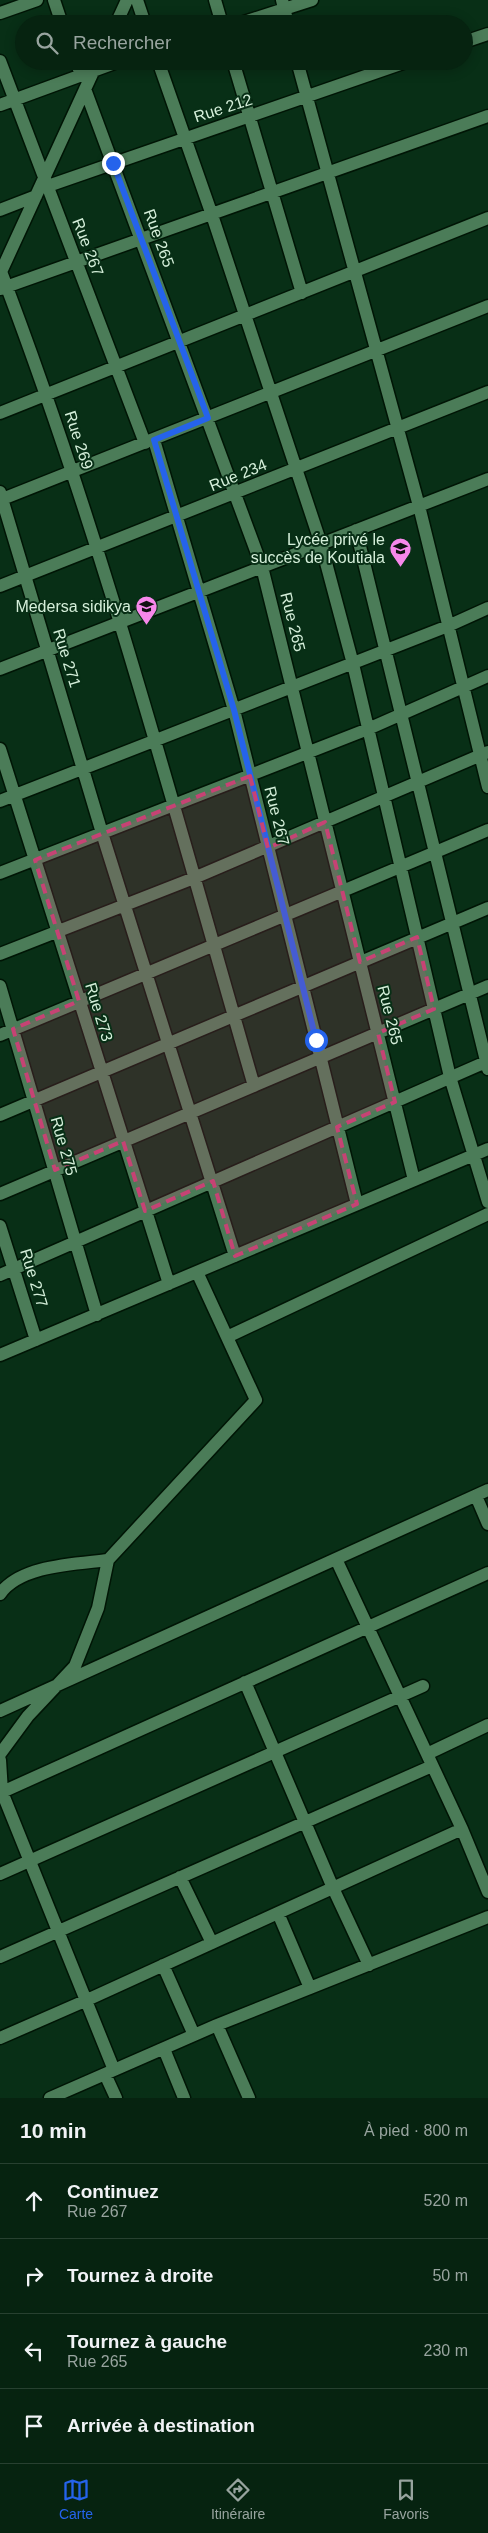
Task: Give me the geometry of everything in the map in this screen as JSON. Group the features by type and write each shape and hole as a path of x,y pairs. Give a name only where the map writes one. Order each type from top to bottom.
{"street":[{"path":"0,13 37,0"},
{"path":"54,0 59,15"},
{"path":"120,15 127,0"},
{"path":"137,0 142,15"},
{"path":"215,0 219,15"},
{"path":"259,15 283,5 312,0"},
{"path":"473,39 488,34"},
{"name":"Rue 267","path":"0,61 116,367 149,442 177,517 234,710 357,1204"},
{"path":"79,70 81,75"},
{"path":"0,105 81,75 88,70"},
{"path":"0,272 36,196 46,182 94,70"},
{"path":"161,70 272,392 321,544 353,664 450,1077 488,1202"},
{"path":"236,70 302,293"},
{"path":"299,70 419,506 463,687 484,754 488,787"},
{"name":"Rue 212","path":"46,182 113,163 383,70"},
{"name":"Rue 265","path":"85,89 180,341 262,567 414,1180"},
{"path":"3,288 488,116"},
{"path":"0,210 36,196"},
{"path":"0,413 488,218"},
{"name":"Rue 269","path":"0,272 3,288 47,394 120,622 254,1086"},
{"path":"1,497 149,442 488,306"},
{"name":"Rue 234","path":"0,586 488,392"},
{"path":"0,669 488,479"},
{"name":"Rue 271","path":"1,497 82,769 235,1256"},
{"path":"0,1275 450,1077 487,1064 356,530"},
{"path":"0,801 386,651 488,608"},
{"path":"0,873 368,729 488,676"},
{"name":"Rue 273","path":"0,750 169,1284"},
{"path":"0,954 268,848 484,754"},
{"path":"0,1035 488,830"},
{"path":"0,1115 488,908"},
{"name":"Rue 275","path":"0,986 97,1314"},
{"path":"0,1194 488,986"},
{"path":"0,1355 488,1149"},
{"path":"227,1338 488,1214"},
{"name":"Rue 277","path":"0,1226 36,1340"},
{"path":"0,1754 28,1716 54,1686 75,1666 98,1608 108,1560 256,1400 198,1272"},
{"path":"0,1711 482,1493 488,1524"},
{"path":"336,1559 462,1829 488,1892"},
{"path":"0,1594 15,1579 42,1569 108,1560"},
{"path":"1,1792 488,1573"},
{"path":"245,1682 333,1888 369,1965"},
{"path":"0,1874 423,1686"},
{"path":"0,1957 305,1822 430,1760 488,1725"},
{"path":"0,1760 1,1792 87,2000 110,2072 116,2098"},
{"path":"0,2038 462,1829"},
{"path":"180,1877 212,1943"},
{"path":"278,1913 310,1988"},
{"path":"50,2098 217,2025 488,1918"},
{"path":"164,1965 194,2036"},
{"path":"217,2025 249,2098"},
{"path":"164,2049 184,2098"}],"highlighted area":[{"path":"250,776 268,848 325,822 360,962 417,937 434,1009 378,1033 395,1102 337,1127 357,1204 235,1256 213,1181 145,1211 123,1141 55,1170 13,1029 79,1001 35,860"}],"place":[{"name":"Lycée privé le succès de Koutiala","path":"401,567"},
{"name":"Medersa sidikya","path":"147,625"}],"route":[{"path":"113,163 208,418 154,440 234,710 316,1040"}]}
